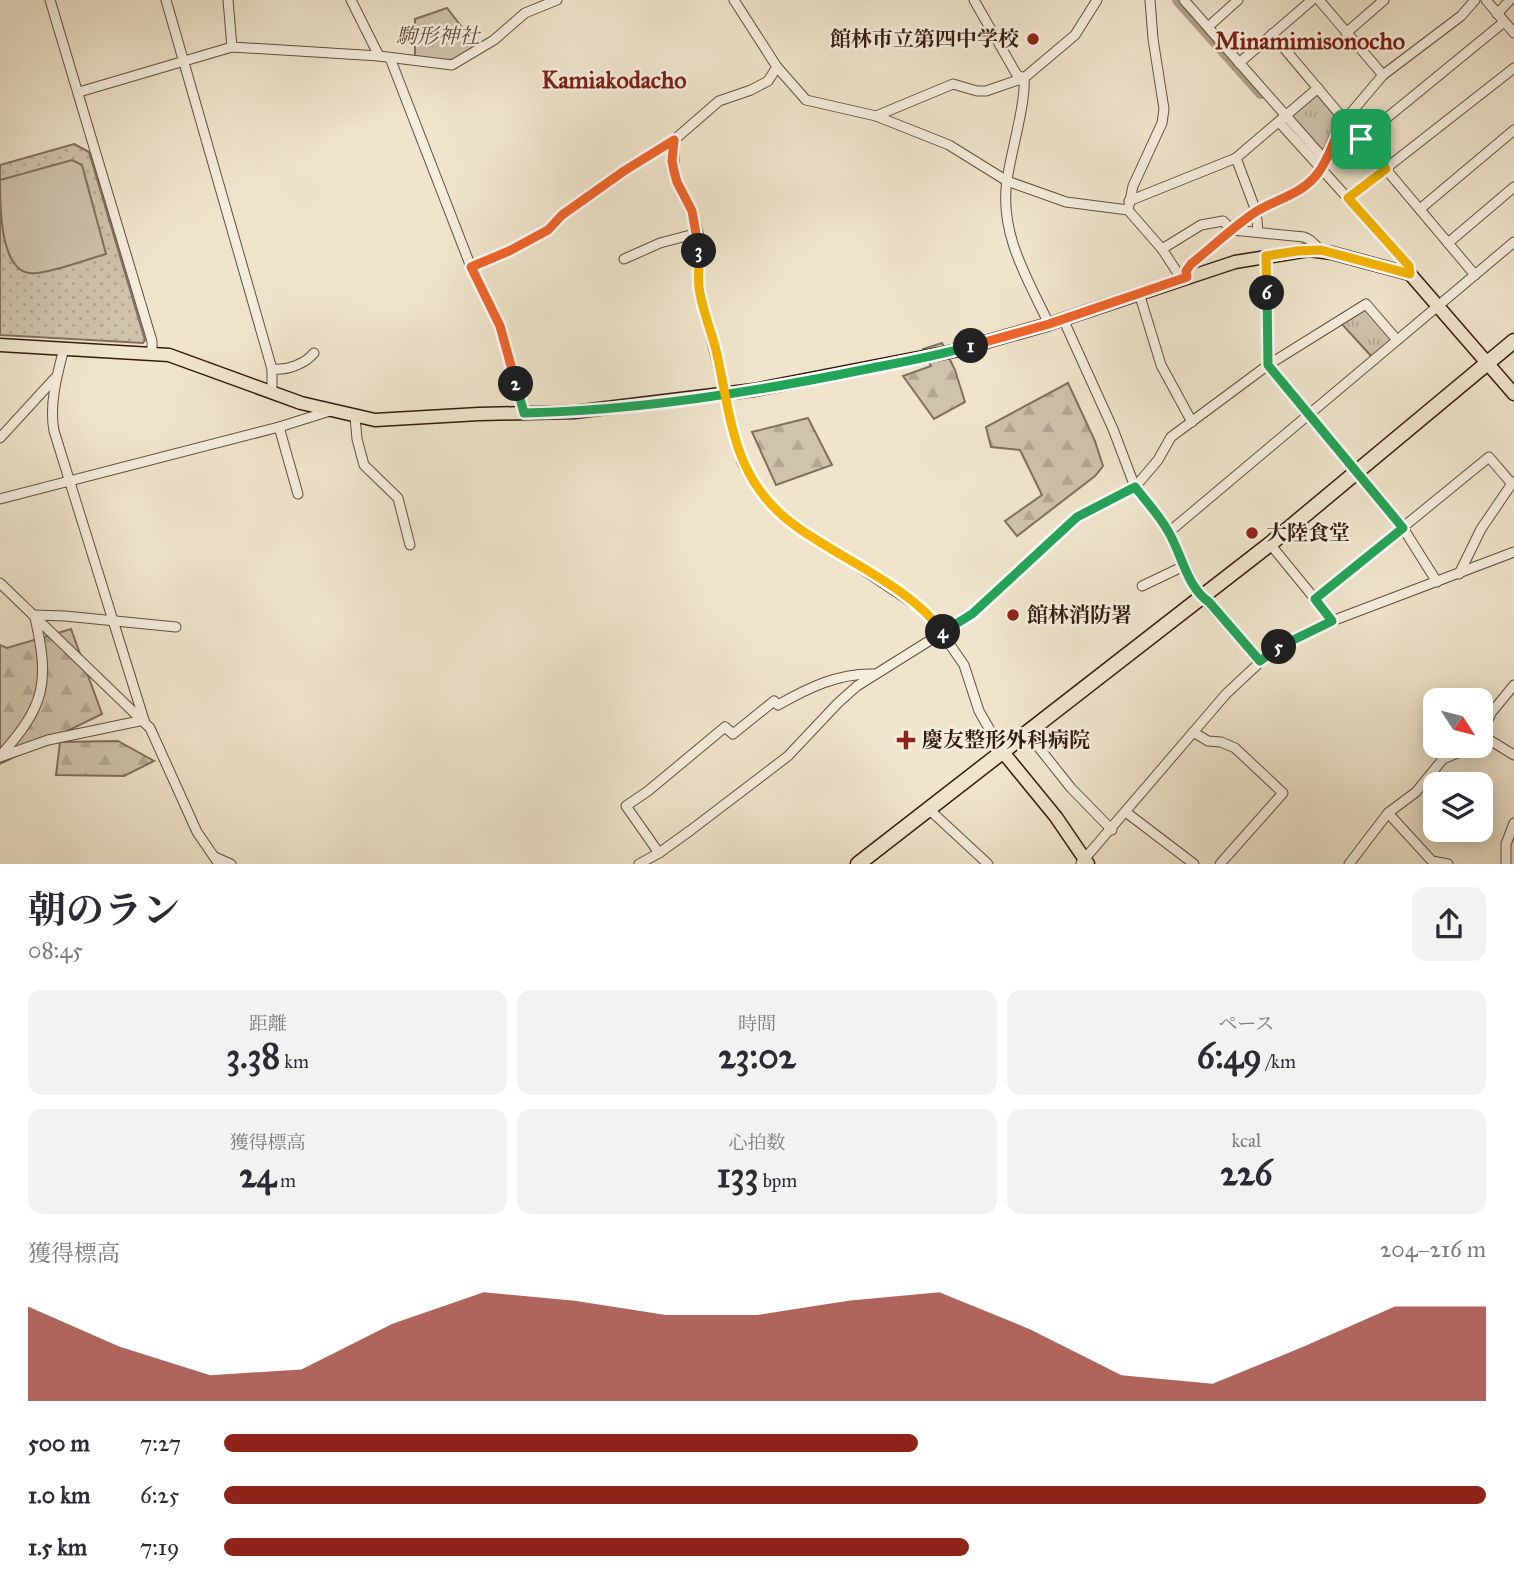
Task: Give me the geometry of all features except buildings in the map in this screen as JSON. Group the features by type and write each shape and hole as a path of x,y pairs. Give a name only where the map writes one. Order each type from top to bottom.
{"highway":[{"path":"869,863 1004,754 1032,739 1272,547 1491,366 1514,341"},
{"path":"1491,366 1514,353"},
{"path":"858,863 1205,600"}],"main road":[{"path":"0,345 169,355 272,392 355,417 395,421 451,415 574,412 817,380 954,351 1049,324 1236,262 1297,251 1321,250 1410,274 1514,394"},
{"path":"1004,754 1056,817 1085,862"}],"street":[{"path":"50,0 152,341 152,353"},
{"path":"166,0 272,369 272,392"},
{"path":"228,0 232,47"},
{"path":"351,0 379,56"},
{"path":"79,92 232,47 379,56 452,65 494,40 525,13 557,0"},
{"path":"734,0 777,67 806,100 876,116 949,145 1007,181 1066,202 1129,205 1236,158 1318,88"},
{"path":"975,0 1017,75 1024,78"},
{"path":"876,116 953,84 986,91 1024,78 1075,35 1097,0"},
{"path":"1150,0 1164,109 1162,123 1133,186 1129,205 1184,278"},
{"path":"1184,0 1239,63 1282,119 1323,164 1348,198 1409,266 1410,274"},
{"path":"1208,27 1238,0"},
{"path":"1239,63 1312,0"},
{"path":"1319,0 1383,75"},
{"path":"1346,33 1384,0"},
{"path":"1184,278 1191,264 1256,211 1301,190 1323,164 1334,137 1345,120 1383,75 1461,16 1475,0"},
{"path":"1486,0 1514,33"},
{"path":"1497,14 1510,0"},
{"path":"1361,139 1504,22"},
{"path":"1272,34 1475,275"},
{"path":"390,58 471,267 500,326 524,413"},
{"path":"471,267 548,230 562,215 674,140 719,100 751,90 768,81 777,67"},
{"path":"1348,198 1514,68"},
{"path":"1024,78 1007,181 1007,225 1021,266 1049,324"},
{"path":"1420,209 1514,130"},
{"path":"674,140 672,161 677,182 692,211 698,233 699,289 742,463 767,501 798,528 919,606 944,633 964,666 985,726 1004,754"},
{"path":"1236,158 1256,211 1258,231"},
{"path":"1448,243 1514,187"},
{"path":"1162,249 1201,225 1223,221 1232,230 1304,237 1321,250"},
{"path":"624,259 660,243 698,233"},
{"path":"1169,532 1514,242"},
{"path":"1266,256 1268,365 1403,528 1437,582"},
{"path":"1139,293 1161,365 1192,422"},
{"path":"639,863 659,853 788,756 846,694 979,608 1077,517 1135,487 1158,460 1171,437 1268,365 1366,304 1397,340"},
{"path":"1063,319 1113,429 1135,487 1169,532 1184,566 1205,600 1260,661"},
{"path":"64,348 56,376 52,422 144,720"},
{"path":"272,369 302,363 314,353"},
{"path":"0,438 56,376"},
{"path":"0,499 279,427 330,411"},
{"path":"355,417 364,466 398,498 410,545"},
{"path":"279,427 298,494"},
{"path":"1315,599 1489,457 1513,482 1481,529 1459,574"},
{"path":"1272,547 1332,621"},
{"path":"1085,862 1193,732 1260,661 1288,641 1332,621 1513,554"},
{"path":"1142,586 1184,566"},
{"path":"0,583 144,720 197,832 217,860 231,863"},
{"path":"34,615 176,627"},
{"path":"0,756 25,728 41,690 43,661 34,615"},
{"path":"659,853 626,806 648,792 725,727 733,734 774,701 778,705 808,688 850,675 874,674"},
{"path":"1493,711 1514,685"},
{"path":"0,756 48,740 144,720"},
{"path":"1193,732 1208,741 1221,742 1235,748 1283,793 1220,863"},
{"path":"1032,739 1071,788 1112,830"},
{"path":"1493,743 1514,755"},
{"path":"1349,863 1388,813 1416,792 1445,758"},
{"path":"1127,813 1194,863"},
{"path":"1388,813 1432,861 1448,863"},
{"path":"933,814 988,863"},
{"path":"1506,863 1506,844 1514,823"}],"green space":[{"name":"駒形神社","path":"447,8 479,49 451,62 415,58 415,19"},
{"path":"1318,90 1344,121 1324,159 1291,115"},
{"path":"74,144 89,152 145,340 143,343 0,335 0,165"},
{"path":"72,160 82,165 106,254 46,272 25,272 9,254 5,240 0,180"},
{"path":"1366,304 1395,338 1372,357 1340,322"},
{"path":"942,343 955,370 965,402 934,419 903,376 931,366 923,349"},
{"path":"1068,383 1095,441 1103,466 1095,476 1017,536 1005,521 1042,495 1020,450 991,447 986,427"},
{"path":"808,418 832,465 776,485 752,432"},
{"path":"71,629 102,714 0,764 0,645 7,648"},
{"path":"118,741 154,761 124,776 56,775 60,742"}],"waterway":[{"path":"1178,0 1261,93"}],"place":[{"name":"館林市立第四中学校","path":"1033,39"},
{"name":"大陸食堂","path":"1252,533"},
{"name":"館林消防署","path":"1013,615"},
{"name":"慶友整形外科病院","path":"906,740"}],"district":[{"name":"Minamimisonocho","path":"1310,41"},
{"name":"Kamiakodacho","path":"614,80"}],"route":[{"path":"1361,139 1345,120 1318,173 1301,190 1256,211 1191,264 1186,271 1187,277 1049,324 954,351 817,380 723,394 574,412 524,413 500,326 471,267 548,230 562,215 674,140 674,171 692,211 698,233 699,289 716,351 723,394 733,433 742,463 767,501 781,515 919,606 944,633 972,614 1077,517 1135,487 1169,532 1197,591 1260,661 1288,641 1332,621 1315,599 1403,528 1268,365 1266,358 1266,256 1321,250 1410,274 1409,266 1348,198 1386,169 1361,139"}]}
